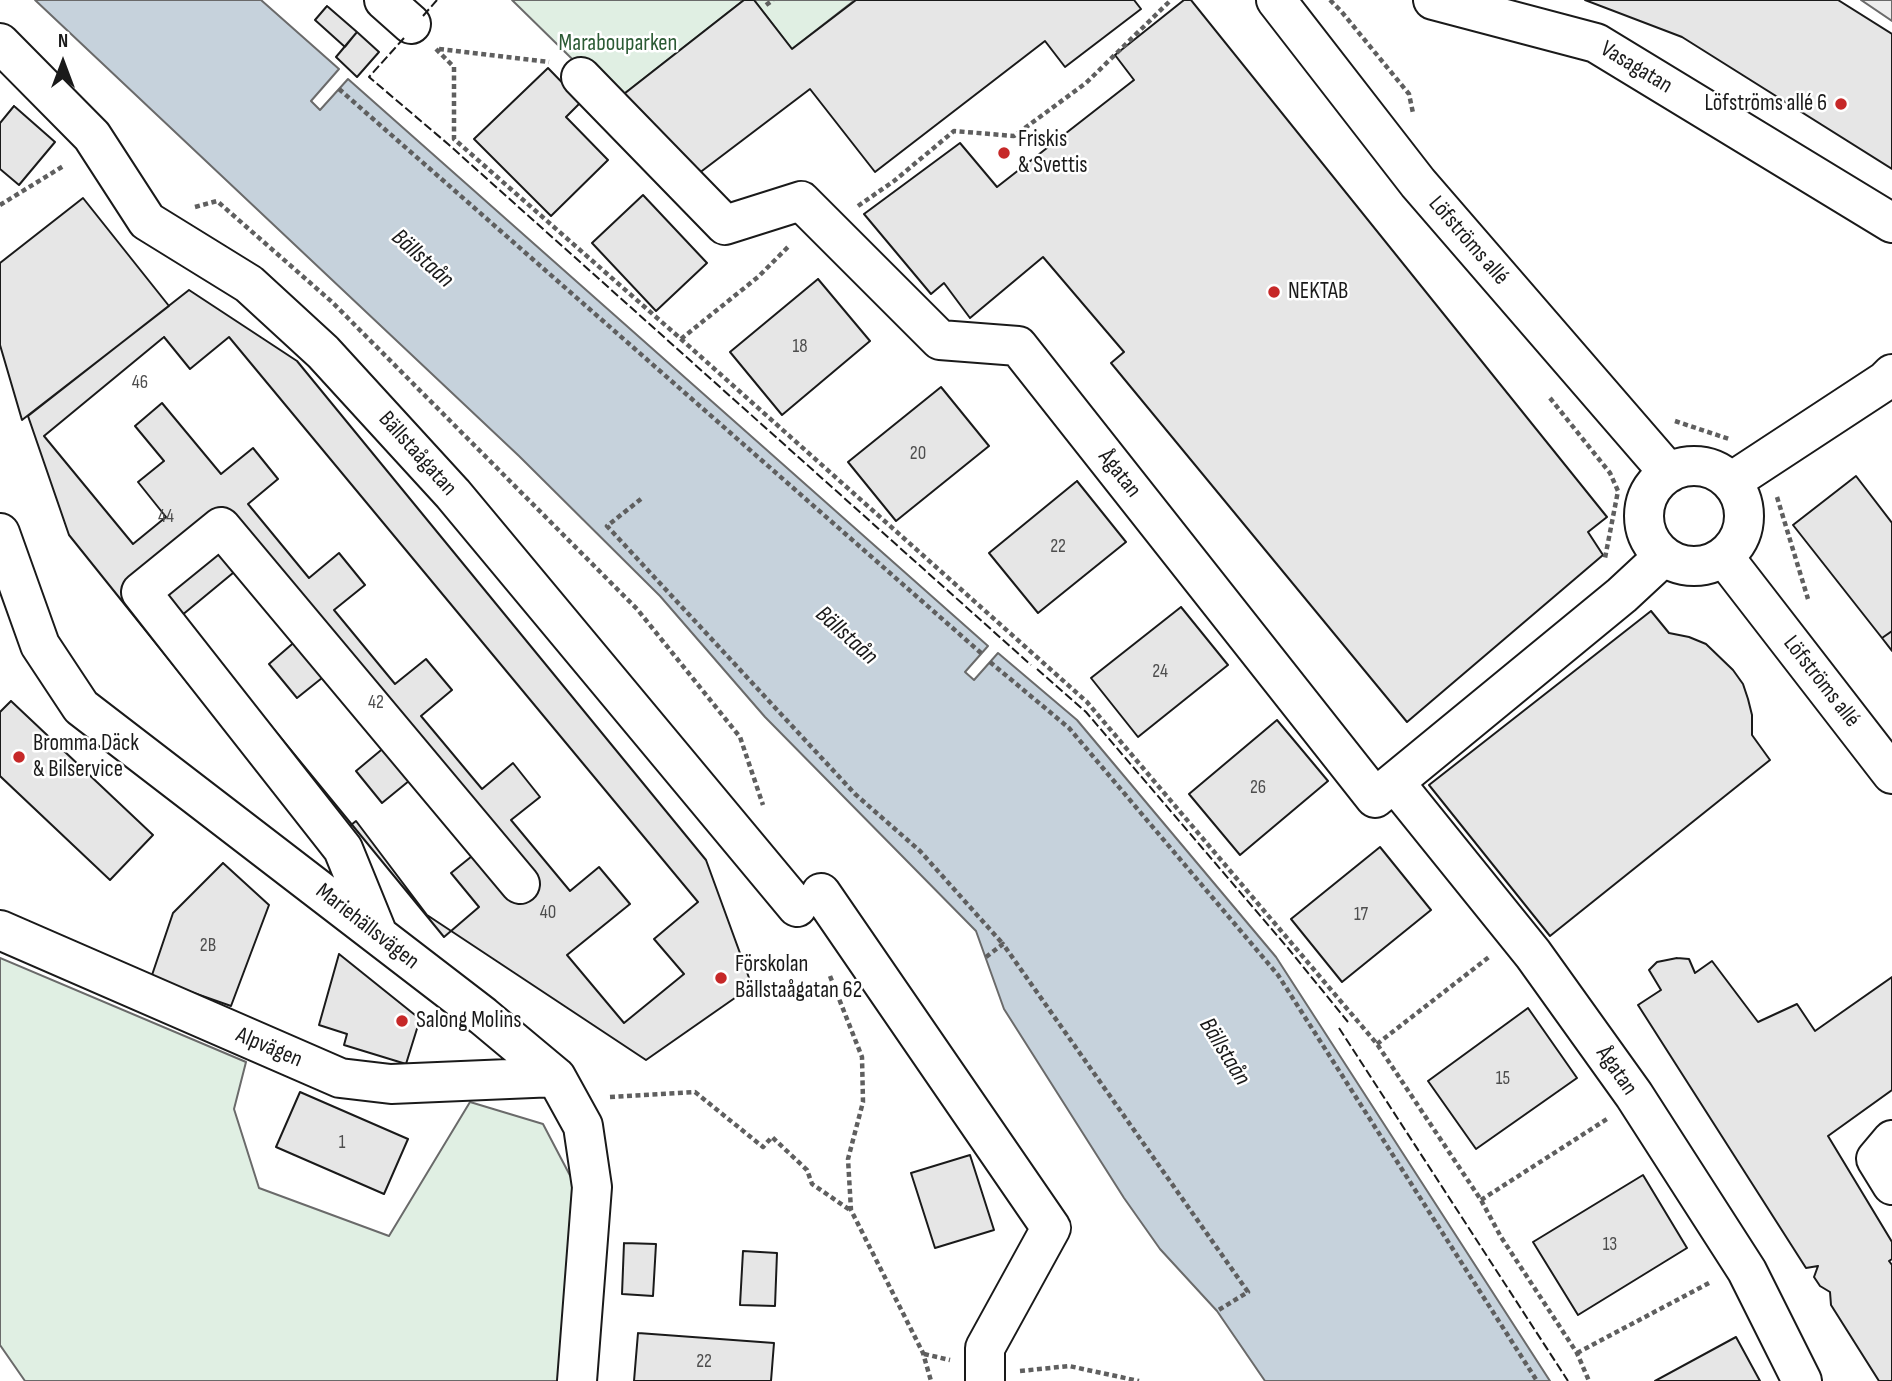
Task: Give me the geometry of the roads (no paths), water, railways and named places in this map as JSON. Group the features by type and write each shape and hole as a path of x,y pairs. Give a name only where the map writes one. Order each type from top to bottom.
{"street":[{"name":"Löfströms allé","path":"1276,0 1418,183 1669,473"},
{"name":"Vasagatan","path":"1433,0 1596,43 1892,223"},
{"name":"Bällstaågatan","path":"0,43 92,136 147,220 249,284 323,352 453,494 809,900 1051,1228 985,1348 984,1374"},
{"name":"Ågatan","path":"581,77 725,225 813,212 940,340 1018,346 1375,798 1622,595 1664,556"},
{"path":"1743,475 1743,529 1735,545 1724,557 1710,564 1694,566 1678,563 1664,556 1653,544 1646,529 1644,513 1648,497 1669,473 1685,467 1702,467 1743,475 1892,374"},
{"path":"379,936 343,849 141,592 221,527 520,884"},
{"name":"Mariehällsvägen","path":"0,533 40,645 80,707 483,1016 563,1089 583,1126 592,1187 577,1381"},
{"name":"Löfströms allé","path":"1724,557 1892,774"},
{"name":"Ågatan","path":"1395,783 1518,935 1637,1100 1743,1265 1802,1381"},
{"name":"Alpvägen","path":"0,930 340,1078 391,1084 563,1089"},
{"path":"1892,1140 1876,1159 1892,1185"}],"water":[{"name":"Bällstaån","path":"35,0 261,0 339,69 311,101 320,110 348,79 988,646 965,672 974,680 998,653 1077,720 1276,957 1550,1381 1265,1381 1217,1311 1160,1249 1124,1198 1004,1009 976,931 765,717 660,596 519,456"}],"place":[{"name":"Löfströms allé 6","path":"1841,104"},
{"name":"Friskis & Svettis","path":"1004,153"},
{"name":"NEKTAB","path":"1274,292"},
{"name":"Bromma Däck & Bilservice","path":"19,757"},
{"name":"Förskolan Bällstaågatan 62","path":"721,978"},
{"name":"Salong Molins","path":"402,1021"}],"park label":[{"name":"Marabouparken","path":"618,44"}]}
